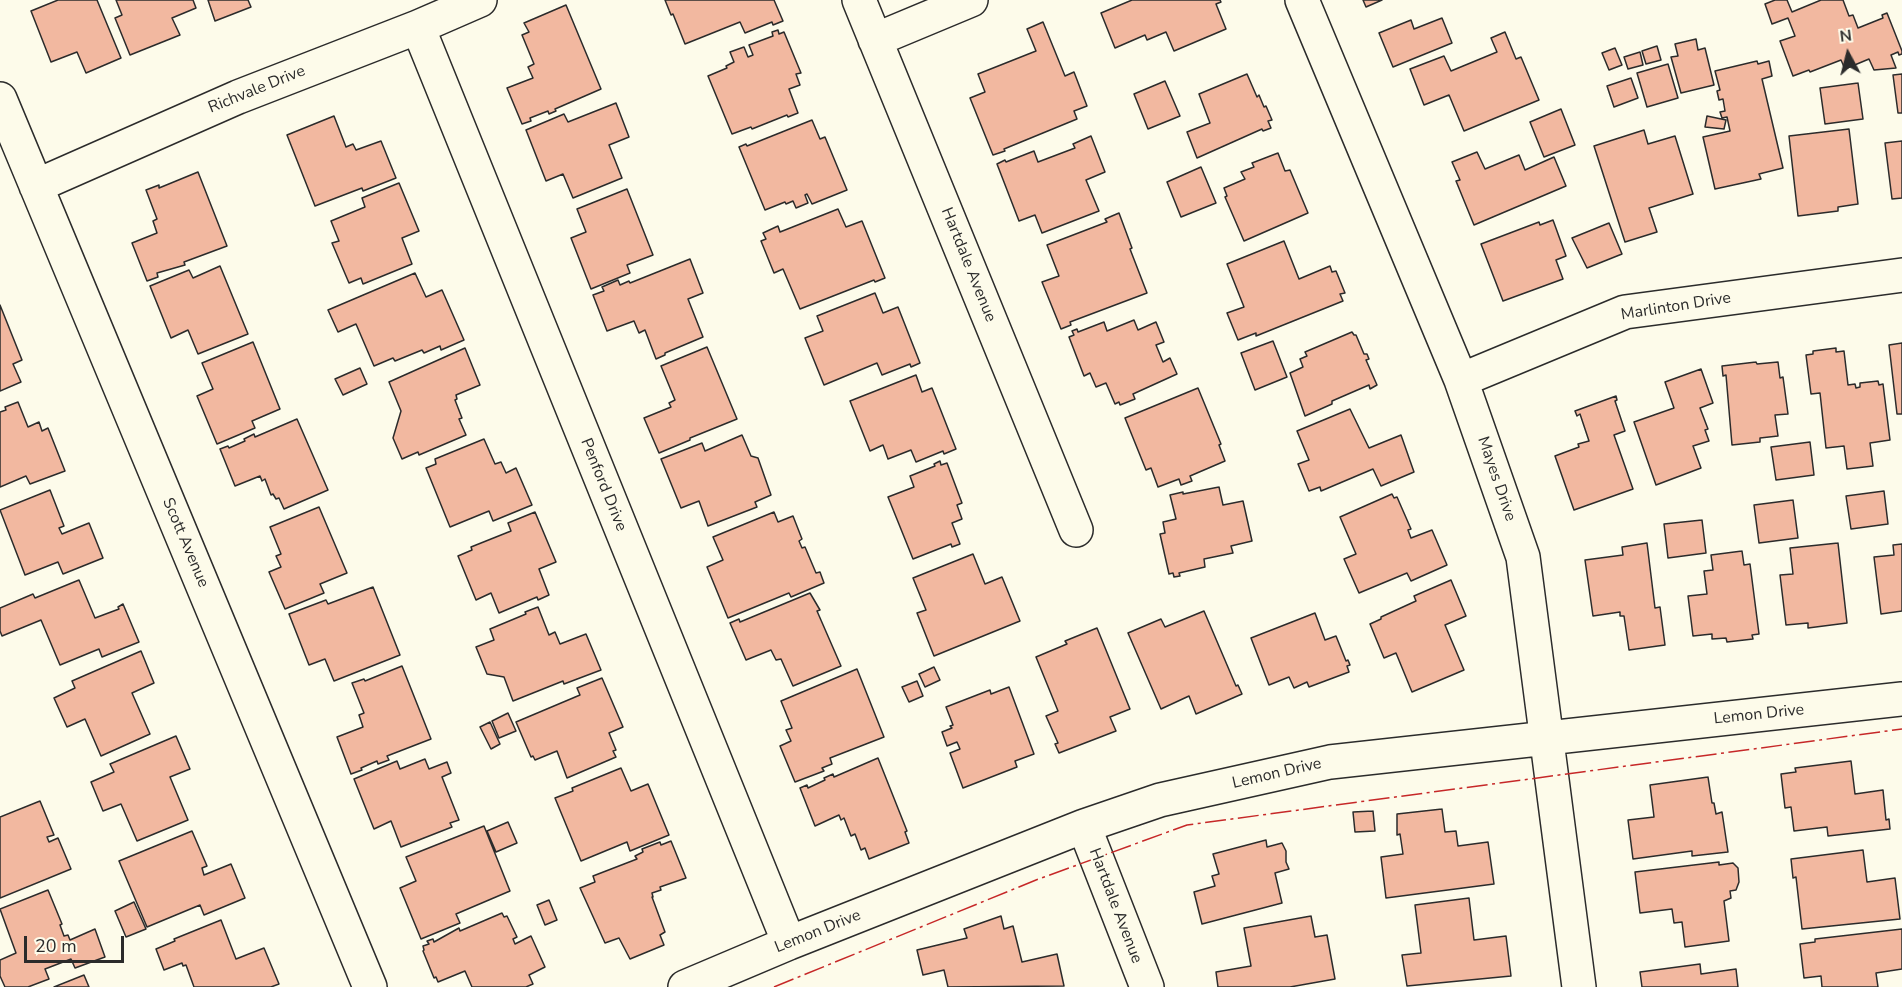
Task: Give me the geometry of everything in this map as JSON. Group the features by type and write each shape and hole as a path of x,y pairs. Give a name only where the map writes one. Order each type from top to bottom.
{"street":[{"name":"Richvale Drive","path":"36,186 238,97 418,27 480,0"},
{"name":"Hartdale Avenue","path":"859,0 1076,530"},
{"path":"875,40 971,0"},
{"name":"Mayes Drive","path":"1302,0 1461,380 1524,557 1579,987"},
{"name":"Penford Drive","path":"418,27 789,943"},
{"name":"Scott Avenue","path":"0,99 370,987"},
{"name":"Marlinton Drive","path":"1461,380 1625,312 1902,275"},
{"name":"Lemon Drive","path":"685,987 789,943 1084,826 1160,800 1330,762 1902,699"},
{"name":"Hartdale Avenue","path":"1084,826 1147,987"}],"building":[{"path":"58,0 97,0 121,58 86,73 77,52 51,62 31,11"},
{"path":"116,0 193,0 196,8 172,18 180,35 130,55 115,18 122,15"},
{"path":"208,0 248,0 251,7 215,21"},
{"path":"665,0 774,0 783,21 773,25 772,22 745,33 740,22 685,44"},
{"path":"1132,0 1220,0 1221,2 1216,4 1226,29 1174,51 1166,32 1147,40 1145,35 1115,48 1101,13"},
{"path":"1363,0 1382,0 1366,7"},
{"path":"1775,0 1787,0 1792,12 1821,0 1843,0 1849,16 1853,15 1858,28 1883,18 1882,15 1887,13 1902,51 1902,54 1899,55 1898,52 1891,55 1896,68 1874,70 1869,59 1845,69 1841,60 1793,76 1780,41 1795,36 1788,18 1772,24 1765,4"},
{"path":"566,5 601,89 555,109 556,111 549,114 548,111 530,118 531,121 522,124 507,88 533,78 528,67 534,64 522,35 529,32 524,23"},
{"path":"1442,18 1452,43 1393,67 1379,33 1411,20 1414,29"},
{"path":"1043,22 1065,76 1074,72 1087,106 1074,111 1077,119 993,155 970,98 985,92 978,74 1036,51 1027,29"},
{"path":"778,30 779,34 784,32 801,73 796,74 800,85 789,89 798,113 732,134 708,76 727,68 726,66 734,62 730,52 744,47 748,57 753,55 749,45 773,36 772,32"},
{"path":"1505,32 1516,59 1521,57 1539,100 1464,131 1449,95 1424,105 1410,69 1444,56 1451,71 1497,52 1491,38"},
{"path":"1696,39 1698,50 1705,48 1714,85 1681,93 1671,57 1678,56 1675,44"},
{"path":"1657,46 1661,60 1646,64 1642,51"},
{"path":"1615,48 1622,65 1609,70 1602,53"},
{"path":"1640,52 1643,65 1628,69 1624,57"},
{"path":"1757,61 1758,64 1769,61 1772,76 1762,79 1783,168 1759,174 1761,179 1715,189 1703,137 1730,131 1727,117 1722,118 1720,112 1725,111 1723,99 1719,100 1717,91 1720,90 1715,71"},
{"path":"1668,64 1678,98 1647,107 1637,73"},
{"path":"1247,74 1257,97 1259,95 1264,107 1266,106 1272,120 1268,121 1271,128 1263,131 1262,129 1197,158 1187,132 1210,123 1199,94"},
{"path":"1902,74 1902,113 1898,113 1893,75"},
{"path":"1631,78 1638,98 1614,107 1607,86"},
{"path":"1165,81 1180,116 1148,129 1134,94"},
{"path":"1858,83 1863,119 1825,124 1820,88"},
{"path":"616,103 629,137 609,145 622,178 573,198 563,174 546,181 526,130 564,114 568,122"},
{"path":"1561,109 1575,145 1544,157 1530,122"},
{"path":"334,116 346,147 353,144 356,150 381,141 396,178 315,206 287,135"},
{"path":"1707,116 1726,120 1724,129 1705,127"},
{"path":"812,120 820,139 825,137 847,190 812,204 807,194 805,195 808,203 796,208 793,201 765,210 739,147 746,144 747,146"},
{"path":"1849,129 1858,204 1838,207 1838,211 1798,216 1789,136"},
{"path":"1644,130 1648,144 1675,136 1693,194 1649,208 1657,232 1625,242 1594,146"},
{"path":"1091,136 1105,172 1086,180 1099,211 1042,233 1035,215 1019,221 997,164 1034,151 1038,162 1075,148 1073,144"},
{"path":"1902,141 1902,198 1892,199 1885,143"},
{"path":"1477,152 1485,169 1519,155 1525,170 1554,157 1566,186 1474,225 1456,181 1460,180 1452,162"},
{"path":"1278,153 1285,171 1290,170 1308,213 1244,241 1225,197 1227,196 1224,188 1245,179 1241,172 1254,167 1252,163"},
{"path":"1201,167 1216,203 1181,217 1167,182"},
{"path":"198,172 227,246 184,262 185,265 157,273 158,277 147,281 132,243 157,233 153,221 157,219 146,190 159,185 159,188"},
{"path":"399,183 419,231 402,238 412,264 363,284 361,278 349,283 332,243 339,241 331,221 365,207 362,198"},
{"path":"627,189 653,255 627,265 630,273 591,289 571,238 586,232 577,209"},
{"path":"838,209 846,227 862,221 885,278 875,282 874,280 800,309 783,269 774,273 761,241 766,239 763,233 778,226 780,232"},
{"path":"1119,213 1147,293 1070,322 1071,325 1061,329 1042,282 1059,276 1047,245 1107,222 1105,219"},
{"path":"1553,220 1566,256 1556,260 1563,279 1503,301 1481,244 1539,222 1540,225"},
{"path":"1609,223 1622,254 1587,268 1572,238"},
{"path":"1284,241 1299,279 1330,266 1332,272 1336,271 1345,293 1340,294 1343,301 1256,336 1256,333 1238,340 1227,313 1244,307 1227,264"},
{"path":"690,259 703,293 688,299 703,337 656,359 645,330 639,333 634,321 607,331 593,295 604,291 602,287 618,280 620,285 629,281 630,283"},
{"path":"220,266 248,334 198,354 188,330 171,338 150,286 189,270 193,278"},
{"path":"415,273 426,297 442,290 464,340 441,350 440,346 424,353 422,350 395,361 393,358 374,366 356,324 338,332 328,310"},
{"path":"875,293 883,313 898,307 920,363 911,367 910,364 882,375 877,363 824,385 805,338 823,331 817,316"},
{"path":"0,305 22,360 13,364 21,382 0,391"},
{"path":"1134,320 1138,330 1156,322 1164,342 1156,345 1163,362 1170,358 1177,374 1133,394 1135,399 1120,405 1119,402 1115,404 1106,383 1096,387 1090,373 1084,376 1069,337 1074,335 1072,331 1077,329 1078,332 1104,322 1107,331"},
{"path":"1352,332 1356,335 1364,354 1367,354 1369,359 1366,360 1377,385 1370,389 1369,385 1305,416 1290,373 1303,367 1300,359 1307,356 1305,352"},
{"path":"1273,341 1287,377 1255,390 1241,353"},
{"path":"253,342 280,409 252,421 255,428 217,444 197,396 213,389 202,363"},
{"path":"1902,343 1902,414 1897,414 1889,345"},
{"path":"707,347 737,419 659,453 644,418 671,407 669,403 675,400 661,366"},
{"path":"465,348 480,385 456,395 455,400 462,418 459,419 466,435 419,455 418,452 402,459 393,438 401,411 389,382"},
{"path":"1836,348 1836,352 1844,351 1848,385 1855,384 1856,388 1860,387 1860,383 1878,381 1879,385 1883,384 1890,440 1870,443 1873,466 1847,469 1844,446 1826,448 1820,393 1811,394 1806,355 1813,354 1813,351"},
{"path":"1756,362 1757,364 1778,362 1780,378 1783,377 1788,414 1775,415 1778,436 1760,438 1760,442 1732,445 1726,375 1723,376 1722,366"},
{"path":"360,368 367,384 343,395 335,379"},
{"path":"1701,369 1713,403 1700,408 1708,429 1705,430 1709,441 1693,446 1701,468 1656,485 1634,422 1674,408 1665,382"},
{"path":"916,375 922,392 932,388 956,449 944,454 943,451 916,462 911,450 888,459 883,445 870,451 850,401"},
{"path":"1198,388 1221,444 1219,445 1225,461 1190,476 1192,481 1181,485 1179,479 1158,487 1151,468 1146,470 1125,418"},
{"path":"1616,396 1615,401 1625,431 1614,435 1633,489 1574,510 1555,456 1589,441 1580,414 1577,416 1575,411"},
{"path":"18,402 28,427 39,422 42,431 48,428 65,471 30,484 26,476 0,487 0,412 6,410 5,407"},
{"path":"1350,409 1369,448 1401,435 1414,472 1381,486 1373,469 1321,491 1320,487 1309,491 1298,464 1309,460 1297,431"},
{"path":"297,419 328,490 284,509 279,498 276,499 273,494 271,495 265,479 262,481 260,476 235,486 220,449 228,446 229,448 254,434 255,437"},
{"path":"742,435 751,456 758,458 771,495 755,502 757,507 708,526 699,501 681,508 661,459 702,443 705,451"},
{"path":"484,439 495,464 501,462 506,473 516,468 532,505 493,521 489,511 450,527 426,468 436,464 435,459"},
{"path":"1810,442 1814,475 1776,480 1771,447"},
{"path":"940,461 941,465 947,463 962,503 957,505 962,519 952,523 960,544 952,547 951,544 913,559 888,497 914,487 910,476 935,466 934,464"},
{"path":"1219,487 1223,505 1243,501 1252,541 1231,546 1233,553 1204,559 1205,567 1179,573 1180,576 1174,577 1173,573 1169,574 1160,534 1165,533 1163,522 1176,519 1170,495"},
{"path":"50,490 64,526 59,528 62,534 89,523 103,558 63,574 58,562 25,575 0,510"},
{"path":"1884,491 1888,524 1851,529 1846,496"},
{"path":"1392,494 1394,498 1397,497 1411,529 1408,530 1411,538 1432,530 1447,565 1411,581 1407,573 1359,593 1344,559 1356,554 1340,517"},
{"path":"1793,500 1798,538 1759,543 1754,505"},
{"path":"319,507 347,573 320,584 324,593 285,609 269,572 281,567 276,556 281,554 270,527"},
{"path":"535,512 556,562 539,569 549,595 538,600 537,597 499,613 491,593 476,600 458,556 472,550 471,547 511,531 508,523"},
{"path":"774,512 778,522 793,516 802,539 799,541 802,548 805,547 816,573 820,572 824,583 791,597 789,593 728,618 707,567 723,560 713,537"},
{"path":"1702,520 1706,553 1668,558 1664,524"},
{"path":"1647,543 1655,608 1660,607 1665,645 1629,650 1624,616 1620,616 1620,612 1593,616 1585,560 1623,555 1622,547"},
{"path":"1838,543 1847,623 1808,628 1808,623 1786,625 1780,575 1793,574 1790,548"},
{"path":"1902,544 1902,611 1881,614 1874,557 1894,555 1893,545"},
{"path":"1742,551 1744,565 1750,564 1759,634 1752,635 1753,639 1727,642 1726,638 1712,639 1712,634 1693,636 1688,596 1707,594 1704,571 1713,570 1711,555"},
{"path":"973,554 985,584 1002,577 1020,621 934,656 917,613 926,610 913,578"},
{"path":"79,580 95,618 119,609 118,607 123,604 139,642 102,657 99,649 60,665 41,620 2,636 0,608 33,594 35,598"},
{"path":"1451,580 1466,616 1445,625 1464,670 1412,692 1396,653 1384,658 1370,624 1416,601 1414,596"},
{"path":"373,587 400,655 334,681 325,659 309,665 289,614 326,600 328,604"},
{"path":"810,593 820,610 817,611 841,666 793,686 781,659 776,660 771,650 746,660 730,623 739,619 740,622"},
{"path":"538,607 549,635 555,632 560,644 586,634 601,670 564,684 563,681 513,701 504,677 487,674 476,647 494,640 490,629"},
{"path":"1204,611 1236,686 1238,685 1242,694 1196,714 1189,696 1161,709 1128,633 1161,619 1165,627"},
{"path":"1315,613 1325,640 1336,636 1346,661 1348,660 1350,665 1347,666 1349,672 1309,687 1307,682 1294,688 1289,677 1269,685 1251,638"},
{"path":"1097,628 1130,709 1110,717 1116,731 1059,753 1055,744 1058,743 1046,716 1058,711 1036,657 1067,644 1065,641"},
{"path":"141,651 154,683 132,693 150,734 101,756 85,719 67,727 54,698 75,688 72,681"},
{"path":"402,666 431,739 387,756 389,760 378,764 377,761 351,774 337,737 363,727 359,715 364,713 352,683 364,679 365,681"},
{"path":"934,667 940,680 925,687 919,674"},
{"path":"857,669 884,737 830,758 832,764 822,768 824,771 795,782 780,746 791,741 786,730 792,728 781,701"},
{"path":"602,678 623,727 609,733 616,750 613,751 616,757 567,778 557,751 535,760 533,756 531,757 516,722 580,695 577,688"},
{"path":"917,681 923,696 909,702 902,687"},
{"path":"1009,687 1034,754 1015,761 1017,767 963,788 950,753 960,749 957,742 947,746 942,732 952,728 950,726 953,725 946,707 990,690 991,694"},
{"path":"508,713 516,731 499,738 492,721"},
{"path":"490,722 500,744 491,749 480,727"},
{"path":"176,736 190,769 170,777 188,820 137,841 121,804 103,811 91,782 114,772 110,764"},
{"path":"878,758 907,831 905,832 909,843 869,859 865,848 861,850 855,834 851,836 844,818 841,820 839,815 815,826 800,788 807,785 808,788 833,774 834,777"},
{"path":"425,759 429,769 447,762 451,773 442,777 459,820 450,823 452,827 401,847 391,821 374,829 354,779 397,761 400,769"},
{"path":"1851,761 1855,794 1883,790 1886,820 1889,819 1890,829 1828,836 1827,827 1794,831 1791,807 1785,808 1781,774 1796,772 1795,768"},
{"path":"621,768 631,791 648,784 669,835 630,851 627,842 581,861 555,798 573,791 572,788"},
{"path":"1708,777 1716,814 1722,812 1728,852 1692,856 1692,851 1633,859 1628,820 1654,817 1650,785"},
{"path":"40,801 54,835 47,837 49,842 58,838 71,869 0,898 0,817"},
{"path":"1442,809 1445,832 1456,831 1458,846 1488,842 1494,884 1386,898 1381,857 1403,854 1400,834 1397,835 1397,814"},
{"path":"1373,811 1375,831 1355,832 1353,812"},
{"path":"508,822 517,843 496,852 487,831"},
{"path":"484,826 510,891 456,914 460,923 421,939 400,888 416,881 406,857"},
{"path":"192,831 207,866 202,868 204,875 231,864 245,898 204,915 200,905 147,927 119,861"},
{"path":"1266,840 1267,847 1282,843 1286,851 1286,862 1289,869 1275,873 1282,903 1202,924 1194,892 1215,886 1212,876 1219,874 1213,854"},
{"path":"671,841 686,878 660,887 661,890 652,893 665,932 660,935 664,945 630,959 619,938 605,943 580,888 595,882 593,876 637,859 635,856 643,852 642,849 660,842 661,845"},
{"path":"1863,850 1867,882 1895,878 1900,919 1802,929 1796,877 1793,878 1791,859"},
{"path":"1719,862 1719,865 1733,863 1738,868 1739,882 1736,890 1730,891 1731,898 1724,901 1729,941 1685,947 1682,922 1674,923 1672,909 1640,913 1635,872"},
{"path":"48,890 62,924 60,925 64,936 68,935 70,940 95,929 105,957 75,968 71,959 45,969 49,979 28,987 5,987 0,976 0,960 16,953 0,909"},
{"path":"1469,898 1474,940 1506,936 1511,976 1407,986 1402,955 1421,953 1415,905"},
{"path":"549,900 557,920 545,925 537,905"},
{"path":"134,902 146,929 126,937 115,911"},
{"path":"502,913 504,917 507,916 517,937 513,939 515,944 531,936 545,967 529,975 533,984 526,987 472,987 465,971 438,982 436,977 434,978 423,951 423,946 429,944 427,941 433,939 434,942 459,928 460,931"},
{"path":"1001,916 1004,929 1013,926 1022,962 1057,954 1064,986 948,987 944,970 923,975 917,950 967,938 964,929"},
{"path":"1311,916 1315,937 1327,935 1335,979 1290,987 1218,987 1216,972 1251,966 1244,928"},
{"path":"221,920 236,959 264,948 279,984 271,987 194,987 186,965 183,966 182,963 164,970 156,949"},
{"path":"1902,929 1902,969 1876,973 1878,987 1822,987 1821,976 1804,978 1800,944 1815,942 1815,939"},
{"path":"1700,964 1701,974 1736,969 1738,987 1642,987 1640,972"},
{"path":"84,975 89,987 54,987"}],"power":[{"path":"774,987 1036,880 1187,825 1902,729"}]}
